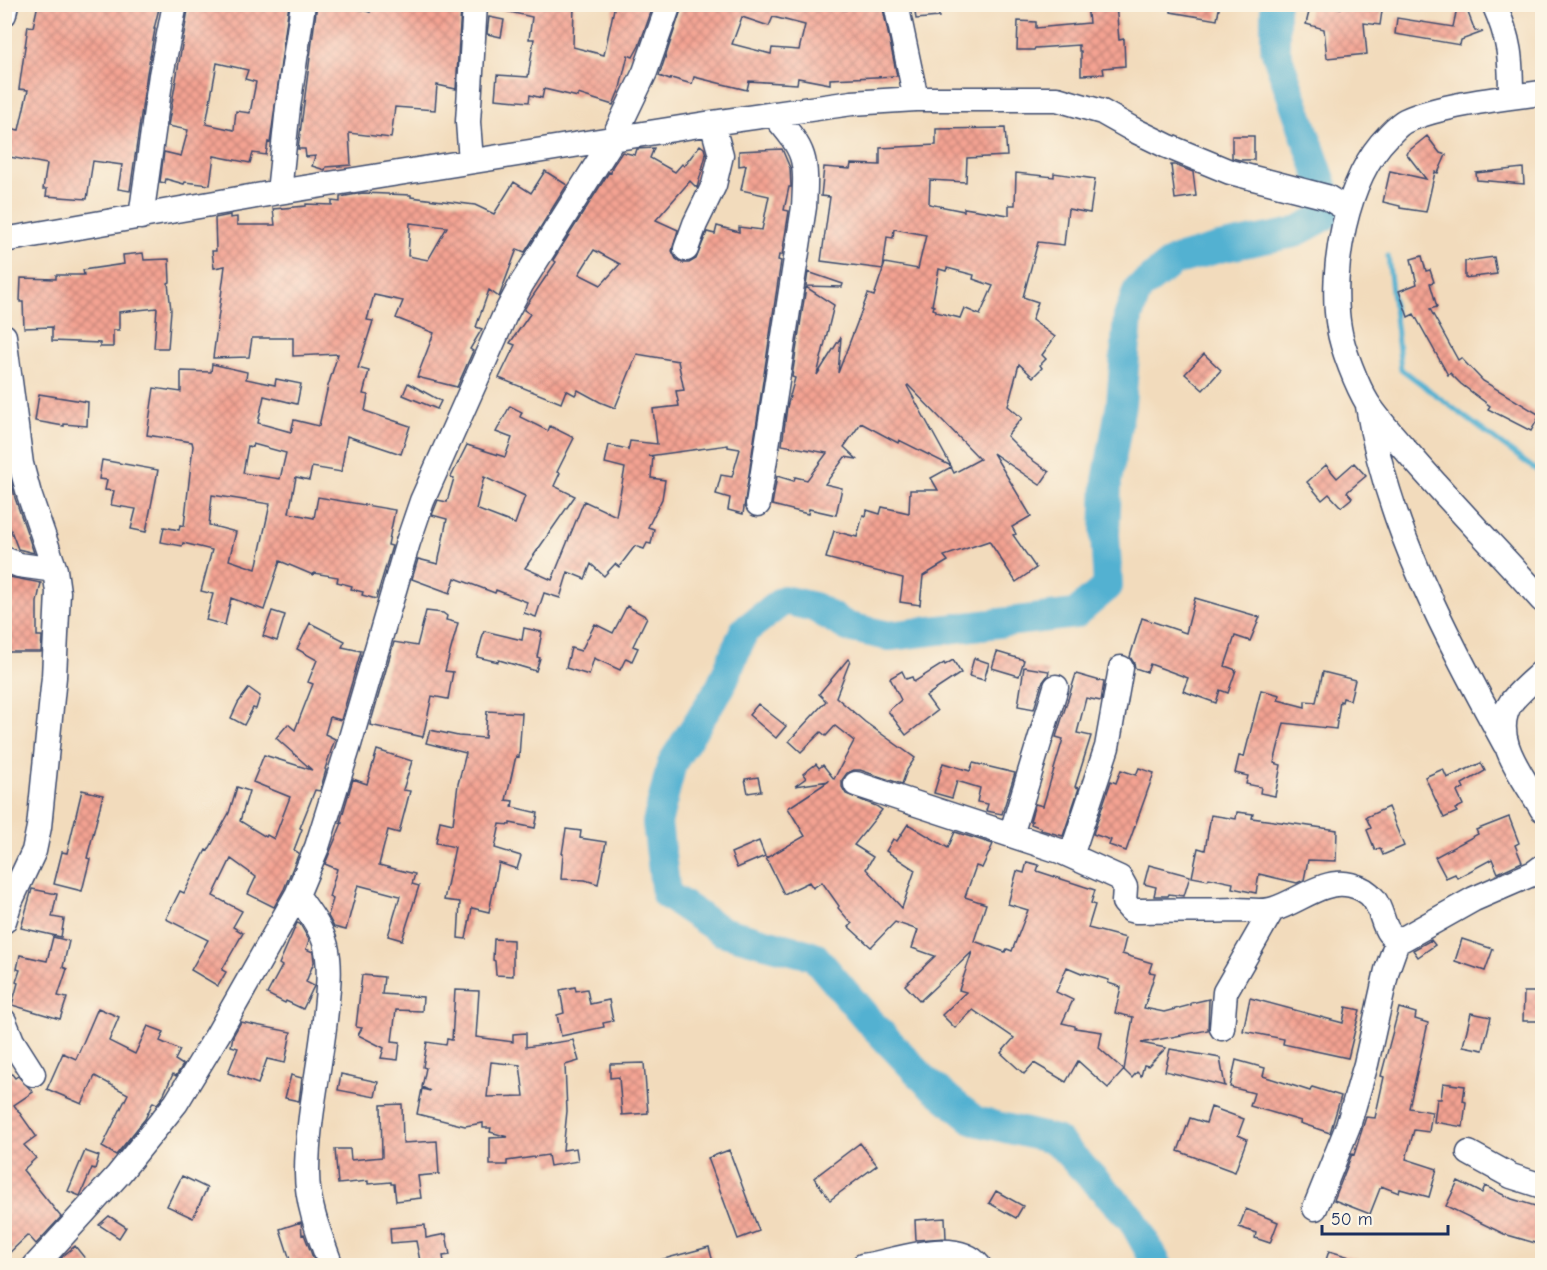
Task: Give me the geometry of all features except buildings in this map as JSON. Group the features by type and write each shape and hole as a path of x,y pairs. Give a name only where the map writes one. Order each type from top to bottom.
{"street":[{"path":"4,14 6,4"},
{"path":"141,217 149,151 175,4"},
{"path":"279,192 288,107 303,4"},
{"path":"471,161 468,122 475,4"},
{"path":"35,1266 111,1182 176,1103 297,895 317,847 342,769 422,501 504,317 522,283 594,172 612,139 645,72 669,4"},
{"path":"896,4 916,99"},
{"path":"1494,4 1508,37 1511,97"},
{"path":"1542,93 1442,110 1403,122 1379,145 1363,171 1348,210 1339,261 1339,328 1349,362 1368,403 1458,510 1542,600"},
{"path":"4,240 279,192 712,123 852,103 916,99 1057,99 1102,112 1142,134 1230,172 1327,197 1348,210"},
{"path":"758,504 804,207 806,171 802,152 773,114"},
{"path":"686,249 714,185 721,155 712,123"},
{"path":"4,336 21,464 55,570 58,592 55,654 39,827 34,851 10,902 4,921"},
{"path":"1368,403 1374,441 1404,537 1424,587 1505,744 1542,809"},
{"path":"4,559 19,565 55,570"},
{"path":"1071,856 1107,747 1121,668"},
{"path":"1505,744 1502,729 1505,714 1512,702 1542,672"},
{"path":"1011,835 1056,687"},
{"path":"855,784 1071,856 1120,878 1125,887 1124,902 1131,910 1136,911 1272,910 1324,887 1349,884 1371,895 1379,904 1386,930 1393,938 1408,938 1474,900 1534,873 1542,867"},
{"path":"297,895 318,925 326,946 328,965 325,1019 312,1107 307,1175 311,1209 331,1266"},
{"path":"1222,1028 1225,992 1272,910"},
{"path":"1315,1208 1348,1126 1366,1064 1387,970 1398,939"},
{"path":"4,1021 12,1041 33,1074"},
{"path":"1469,1153 1511,1176 1542,1186"},
{"path":"863,1266 927,1253 954,1252 975,1260 980,1266"}],"waterway":[{"path":"1158,1266 1132,1219 1056,1140 975,1121 927,1082 870,1022 814,956 721,931 666,894 657,823 672,763 721,686 744,631 784,600 814,607 848,627 889,636 1075,614 1108,586 1105,535 1107,481 1121,404 1128,317 1138,289 1174,261 1219,248 1294,233 1325,216 1327,197 1275,49 1275,4"},
{"path":"1388,256 1401,369 1536,470 1542,472"}]}
